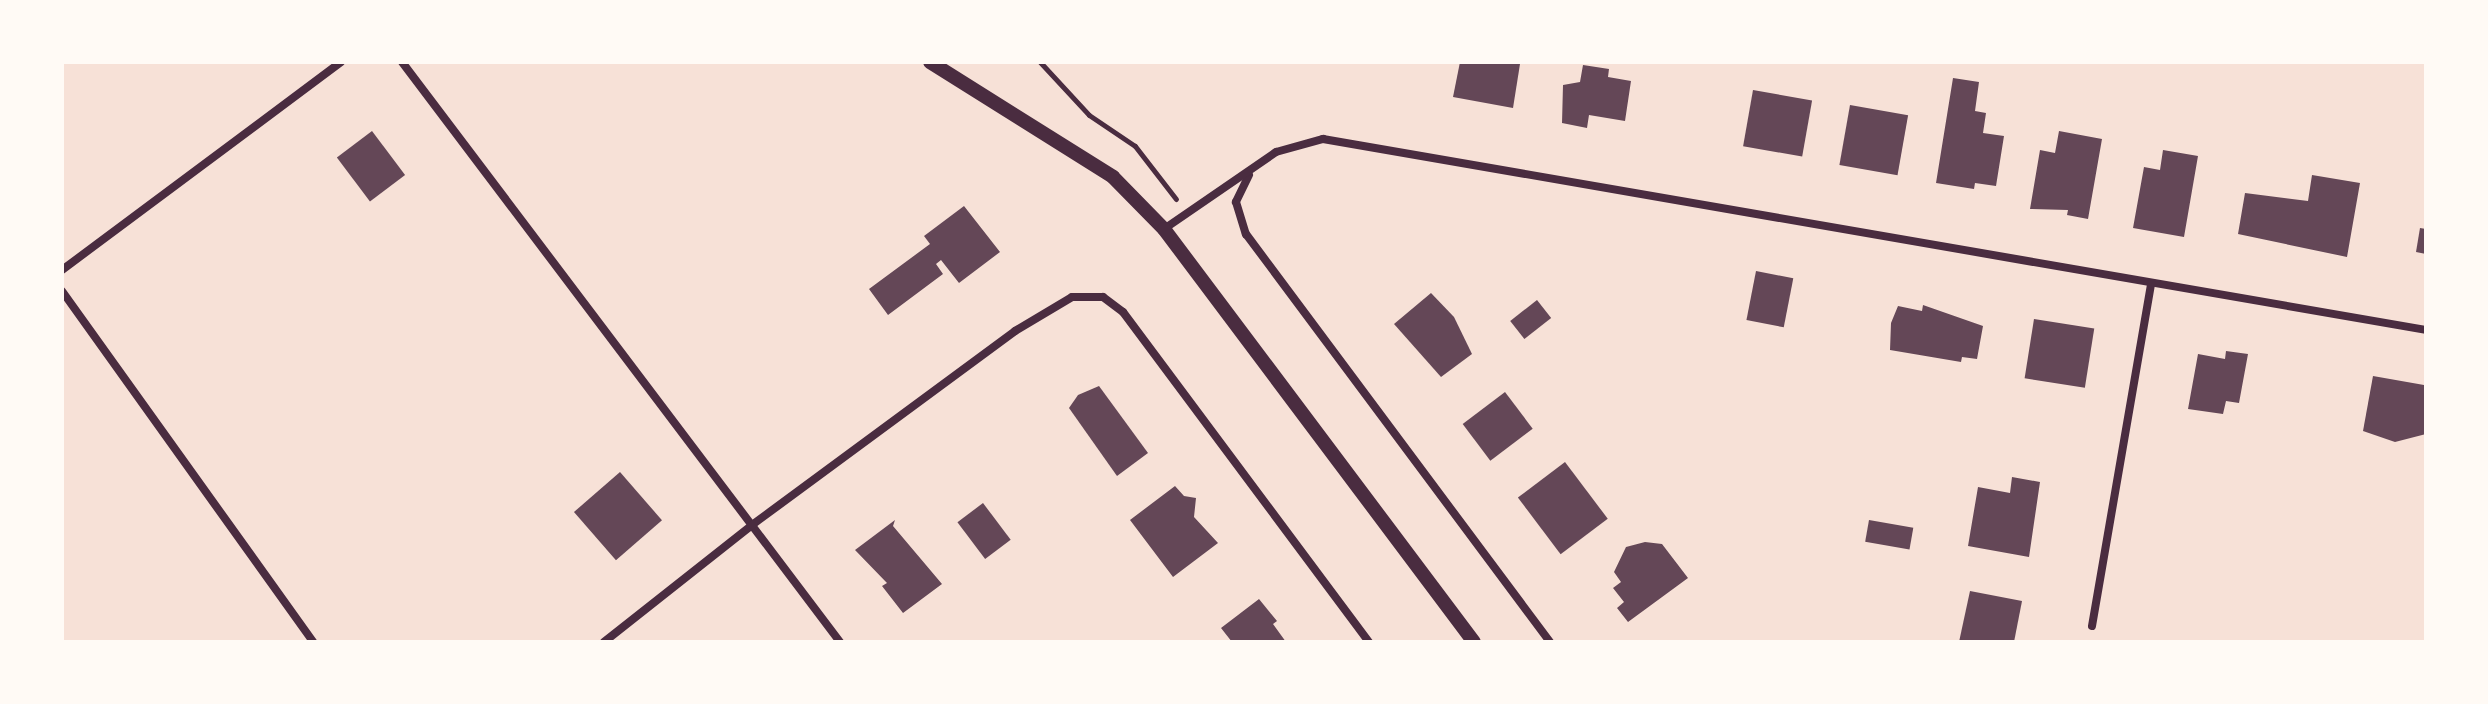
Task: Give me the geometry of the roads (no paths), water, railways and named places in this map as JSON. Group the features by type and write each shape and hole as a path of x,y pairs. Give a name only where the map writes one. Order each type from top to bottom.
{"street":[{"path":"62,270 341,62"},
{"path":"402,62 840,642"},
{"path":"930,62 1113,177 1164,229 1474,642"},
{"path":"1164,229 1186,211 1250,174 1276,152 1323,139 2426,330"},
{"path":"1250,174 1236,202 1246,234 1550,642"},
{"path":"2092,626 2151,283"},
{"path":"62,291 313,642"},
{"path":"604,642 752,525 1015,331 1072,297 1103,297 1123,312 1369,642"}]}
